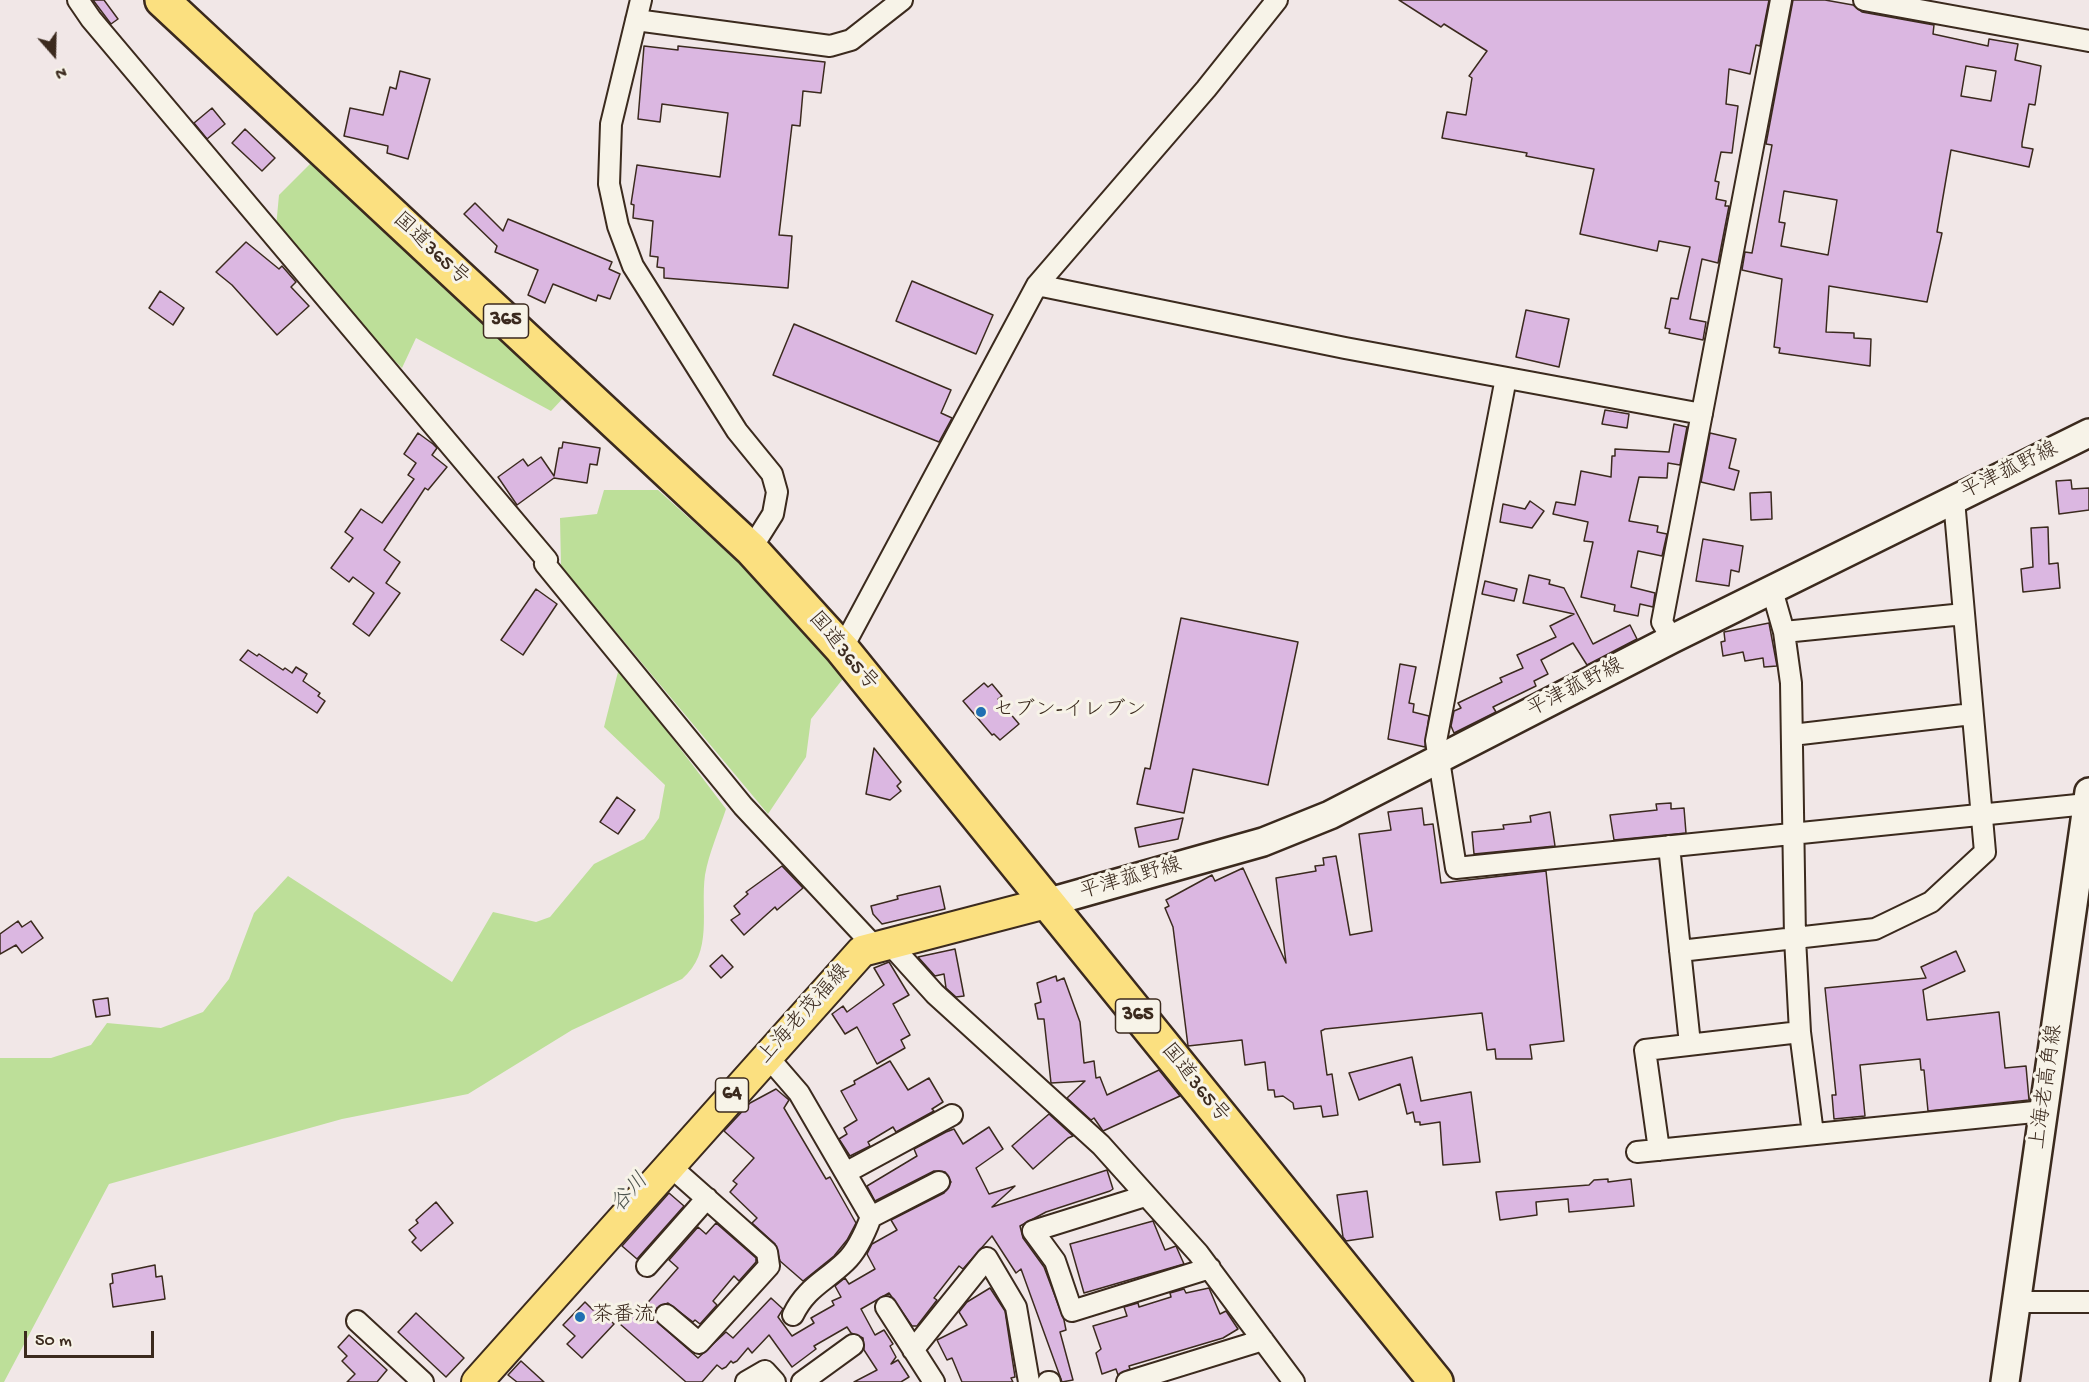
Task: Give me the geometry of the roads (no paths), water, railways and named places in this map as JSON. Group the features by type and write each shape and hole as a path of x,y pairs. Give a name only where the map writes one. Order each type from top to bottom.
{"highway":[{"name":"国道365号","path":"162,0 751,549 842,649 1436,1382"}],"main road":[{"name":"平津菰野線","path":"1046,903 1263,842 1330,815 1672,639 2089,433"},
{"name":"上海老高角線","path":"2005,1382 2088,798"},
{"name":"上海老茂福線","path":"477,1382 862,951 881,944 1046,903"}],"street":[{"path":"78,0 90,19 304,276 484,483 547,560 545,564 743,806 881,944 1101,1145 1209,1268 1294,1382"},
{"path":"641,0 611,124 609,184 618,226 633,266 737,431 772,474 777,492 772,514 751,549"},
{"path":"636,20 830,46 851,40 902,0"},
{"path":"842,649 1037,285 1206,89 1277,0"},
{"path":"1672,639 1662,622 1781,0"},
{"path":"1864,0 2089,41"},
{"path":"1037,285 1506,378 1702,414"},
{"path":"1506,378 1436,741 1456,868 1981,815 2088,798"},
{"path":"1680,951 1875,929 1931,902 1984,852 1954,500"},
{"path":"1772,590 1784,632 1791,683 1795,938 1800,1032 1813,1134"},
{"path":"1784,632 1964,614"},
{"path":"1792,735 1972,714"},
{"path":"1669,846 1690,1044"},
{"path":"1659,1150 1645,1050 1800,1032"},
{"path":"767,1056 799,1093 847,1172 871,1217"},
{"path":"1637,1152 2044,1111"},
{"path":"847,1172 952,1115"},
{"path":"666,1315 699,1343 769,1266 767,1251 670,1166"},
{"path":"793,1316 812,1287 846,1261 866,1232 871,1217 939,1182"},
{"path":"1144,1196 1033,1231 1055,1261 1072,1311 1209,1268"},
{"path":"647,1266 707,1198"},
{"path":"913,1350 987,1258 1016,1306 1029,1382"},
{"path":"2018,1302 2089,1302"},
{"path":"886,1307 934,1382"},
{"path":"357,1320 423,1382"},
{"path":"1127,1382 1263,1340"},
{"path":"802,1382 824,1376 853,1345"},
{"path":"746,1382 765,1371 775,1382"}],"place":[{"name":"セブン-イレブン","path":"981,712"},
{"name":"茶番流","path":"580,1317"}],"water label":[{"name":"谷川","path":"631,1194"}]}
